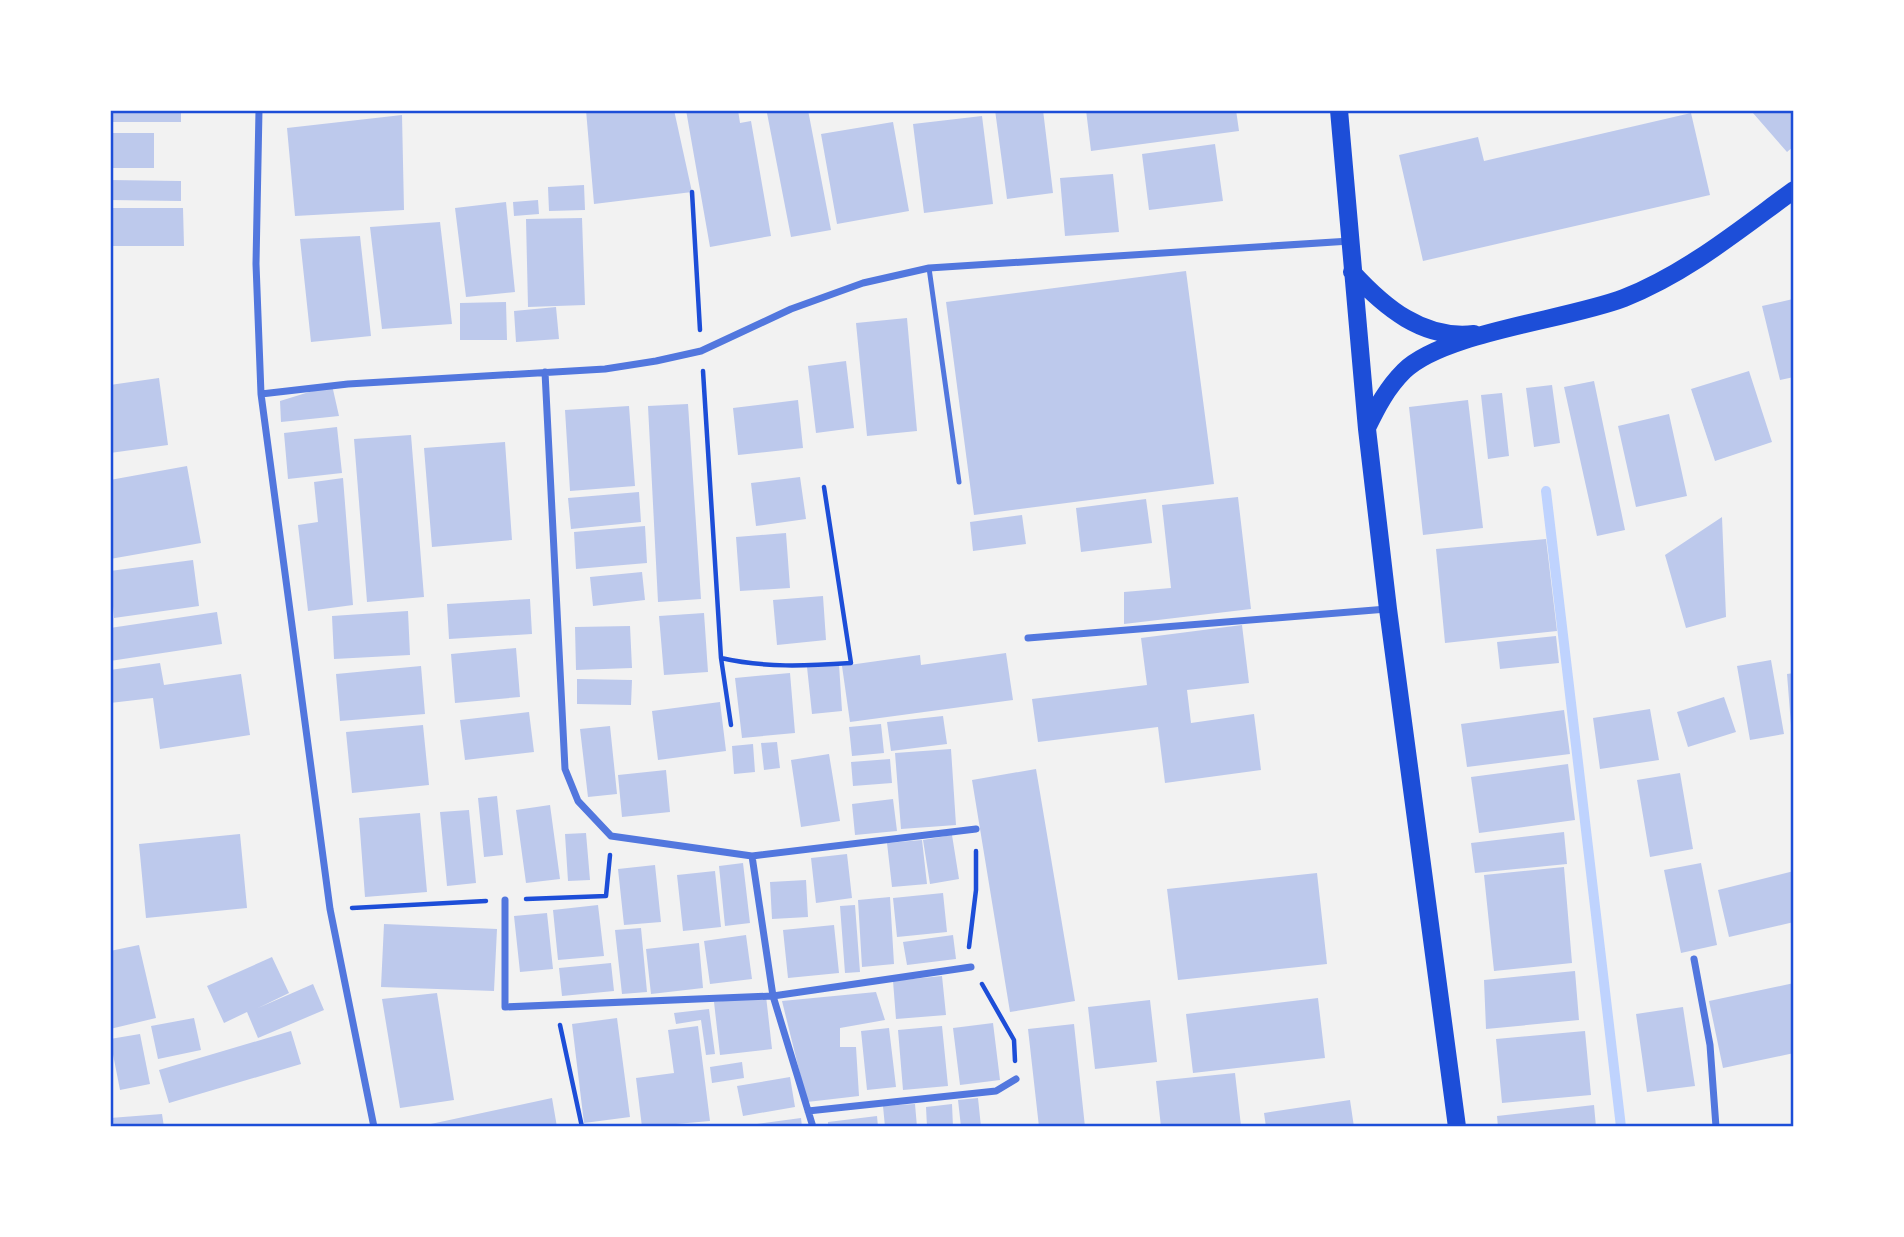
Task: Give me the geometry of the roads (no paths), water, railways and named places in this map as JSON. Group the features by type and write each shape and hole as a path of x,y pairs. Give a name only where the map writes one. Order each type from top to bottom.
{"main road":[{"path":"1339,110 1367,429 1388,609 1457,1127"},
{"path":"1367,429 1382,396 1406,369 1436,350 1557,319 1624,298 1687,268 1794,190"},
{"path":"1352,272 1382,304 1420,326 1463,335 1506,330"}],"street":[{"path":"259,110 256,264 261,394 330,909 374,1127"},
{"path":"261,394 361,383 605,369 701,351 791,309 863,283 929,268 1350,241"},
{"path":"545,372 565,769 578,801 611,836 752,856 976,829"},
{"path":"1028,638 1388,609"},
{"path":"752,856 773,996 813,1127"},
{"path":"505,900 505,1007 773,996 971,967"},
{"path":"1694,959 1710,1045 1716,1127"},
{"path":"808,1111 996,1091 1016,1079"}],"lane":[{"path":"929,268 959,482"}],"waterway":[{"path":"1546,491 1621,1127"}]}
